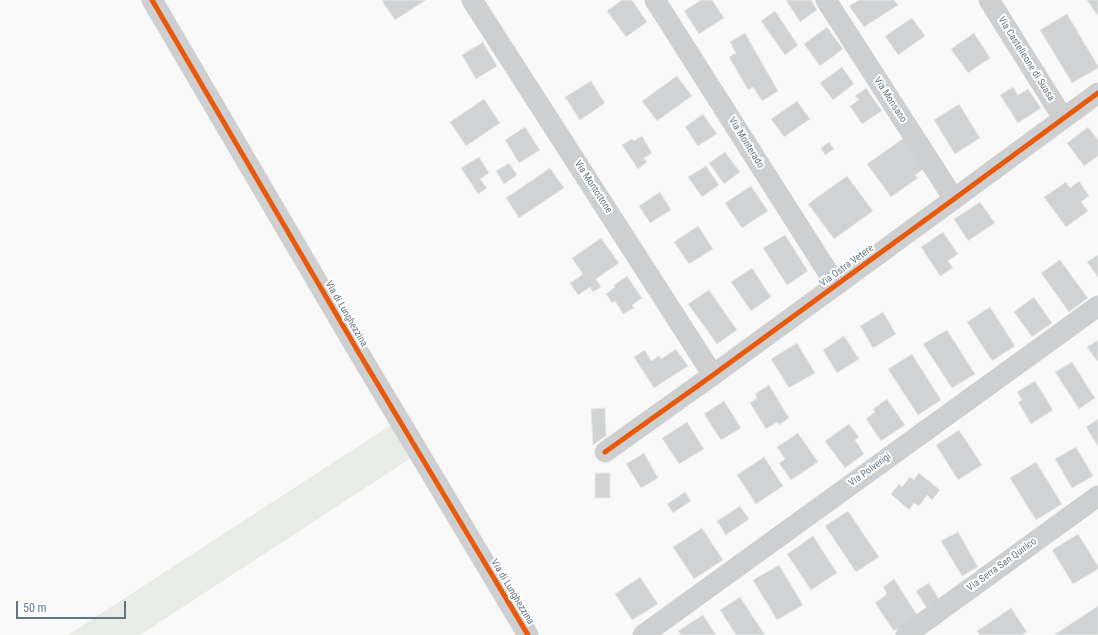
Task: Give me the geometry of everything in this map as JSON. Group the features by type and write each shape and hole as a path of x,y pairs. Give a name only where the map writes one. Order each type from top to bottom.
{"street":[{"name":"Via di Lunghezzina","path":"152,0 355,346 528,635"},
{"name":"Via Montottone","path":"472,0 713,375"},
{"name":"Via Monterado","path":"655,0 836,285"},
{"name":"Via Monsano","path":"826,0 954,200"},
{"name":"Via Castelleone di Suasa","path":"989,0 1063,118"},
{"name":"Via Ostra Vetere","path":"605,452 954,200 1098,93"},
{"name":"Via Polverigi","path":"643,635 1098,306"},
{"name":"Via Serra San Quirico","path":"906,635 1098,496"}],"shaded area":[{"path":"391,425 411,458 140,635 68,635"}],"building":[{"path":"426,0 395,20 382,1"},
{"path":"622,0 632,0 647,22 626,37 607,11"},
{"path":"701,0 712,0 724,18 699,34 684,11"},
{"path":"786,0 811,0 817,10 800,22"},
{"path":"859,0 894,0 898,5 864,27 849,6"},
{"path":"1087,0 1098,0 1098,16"},
{"path":"775,11 798,45 785,55 761,21"},
{"path":"1067,14 1098,66 1098,68 1072,83 1040,30"},
{"path":"912,18 925,36 898,55 885,36"},
{"path":"827,27 843,49 820,66 804,44"},
{"path":"745,33 778,91 762,101 753,87 748,90 729,57 736,53 730,42"},
{"path":"974,33 990,58 968,73 951,49"},
{"path":"483,42 497,66 476,79 462,55"},
{"path":"842,67 854,84 833,100 820,83"},
{"path":"677,76 692,96 657,121 642,101"},
{"path":"591,81 605,103 580,120 565,97"},
{"path":"1013,87 1018,95 1028,89 1041,108 1018,123 1000,95"},
{"path":"866,88 882,111 862,124 850,106 859,100 855,96"},
{"path":"484,99 500,123 466,146 450,122"},
{"path":"797,101 810,119 784,137 771,119"},
{"path":"959,104 980,138 955,154 934,120"},
{"path":"703,114 717,134 698,146 685,127"},
{"path":"525,127 540,150 519,163 505,140"},
{"path":"1088,127 1098,140 1098,156 1084,166 1067,143"},
{"path":"642,136 652,153 644,158 647,162 638,169 622,145 632,139 634,141"},
{"path":"904,138 925,168 915,175 918,178 891,197 867,164"},
{"path":"829,142 834,149 825,155 821,148"},
{"path":"725,152 740,172 724,184 709,163"},
{"path":"479,157 489,173 480,179 487,188 478,194 461,168"},
{"path":"509,163 517,175 504,184 496,171"},
{"path":"706,166 719,185 702,197 688,177"},
{"path":"550,168 564,188 519,218 506,198"},
{"path":"847,176 873,211 834,239 808,204"},
{"path":"1079,181 1089,196 1081,202 1088,211 1066,227 1044,197 1066,182 1070,188"},
{"path":"751,186 768,211 742,228 725,203"},
{"path":"660,192 671,210 650,223 639,206"},
{"path":"980,202 995,223 968,241 954,219"},
{"path":"698,226 713,249 689,264 674,242"},
{"path":"943,232 958,254 948,261 953,268 940,276 921,247"},
{"path":"785,235 808,271 787,285 763,248"},
{"path":"601,238 619,263 596,279 601,287 593,292 590,287 578,295 570,283 583,274 572,258"},
{"path":"1098,255 1098,277 1087,262"},
{"path":"1060,260 1088,298 1069,312 1041,273"},
{"path":"752,268 771,297 751,311 731,282"},
{"path":"627,276 642,298 632,305 634,308 623,314 615,301 612,303 606,294 615,287 614,285"},
{"path":"709,290 737,330 717,344 688,304"},
{"path":"1034,297 1052,323 1032,337 1014,312"},
{"path":"990,307 1015,346 992,361 967,322"},
{"path":"883,312 896,334 873,348 860,326"},
{"path":"947,330 975,374 952,388 923,344"},
{"path":"844,336 859,359 837,373 823,350"},
{"path":"1098,340 1098,362 1087,347"},
{"path":"797,343 815,373 789,388 771,359"},
{"path":"676,349 688,366 654,388 634,357 645,350 651,361 659,356 661,359"},
{"path":"912,354 941,400 918,415 888,369"},
{"path":"1072,362 1095,398 1079,409 1055,372"},
{"path":"1035,381 1053,410 1031,424 1018,402 1022,400 1017,392"},
{"path":"769,385 789,418 779,425 777,422 766,429 750,403 757,398 755,394"},
{"path":"887,399 905,425 881,441 866,419 875,412 873,409"},
{"path":"724,401 741,428 721,440 704,414"},
{"path":"605,408 606,436 593,445 591,409"},
{"path":"1098,419 1098,446 1086,427"},
{"path":"687,422 704,449 679,464 662,438"},
{"path":"849,424 859,437 855,440 864,454 845,468 825,441"},
{"path":"959,430 982,465 958,480 936,445"},
{"path":"798,433 818,462 791,480 779,463 785,459 777,447"},
{"path":"1076,447 1093,476 1072,488 1055,459"},
{"path":"644,453 658,478 641,488 626,464"},
{"path":"764,457 783,486 756,504 737,475"},
{"path":"1036,462 1062,504 1036,520 1010,478"},
{"path":"595,473 610,473 610,498 595,498"},
{"path":"919,473 940,490 932,500 927,495 919,506 914,503 909,510 891,494 899,484 902,487 910,477 914,480"},
{"path":"685,492 691,501 673,513 667,504"},
{"path":"740,506 749,519 726,535 717,521"},
{"path":"848,511 879,557 856,572 825,526"},
{"path":"702,528 723,560 694,579 673,547"},
{"path":"958,532 978,567 962,576 941,541"},
{"path":"1078,534 1098,566 1098,569 1073,584 1052,550"},
{"path":"813,536 837,573 811,590 787,554"},
{"path":"779,565 803,605 777,620 753,580"},
{"path":"640,577 658,604 632,620 615,594"},
{"path":"894,579 918,616 894,631 875,603 887,594 883,587"},
{"path":"929,583 941,602 928,610 916,591"},
{"path":"740,597 765,635 736,635 720,610"},
{"path":"1098,606 1098,635 1054,635"},
{"path":"1011,608 1027,632 1022,635 980,635 977,631"},
{"path":"703,615 716,635 681,635 678,631"}],"cycle path":[{"path":"152,0 359,353 528,635"},
{"path":"605,452 713,375 1098,93"}]}
